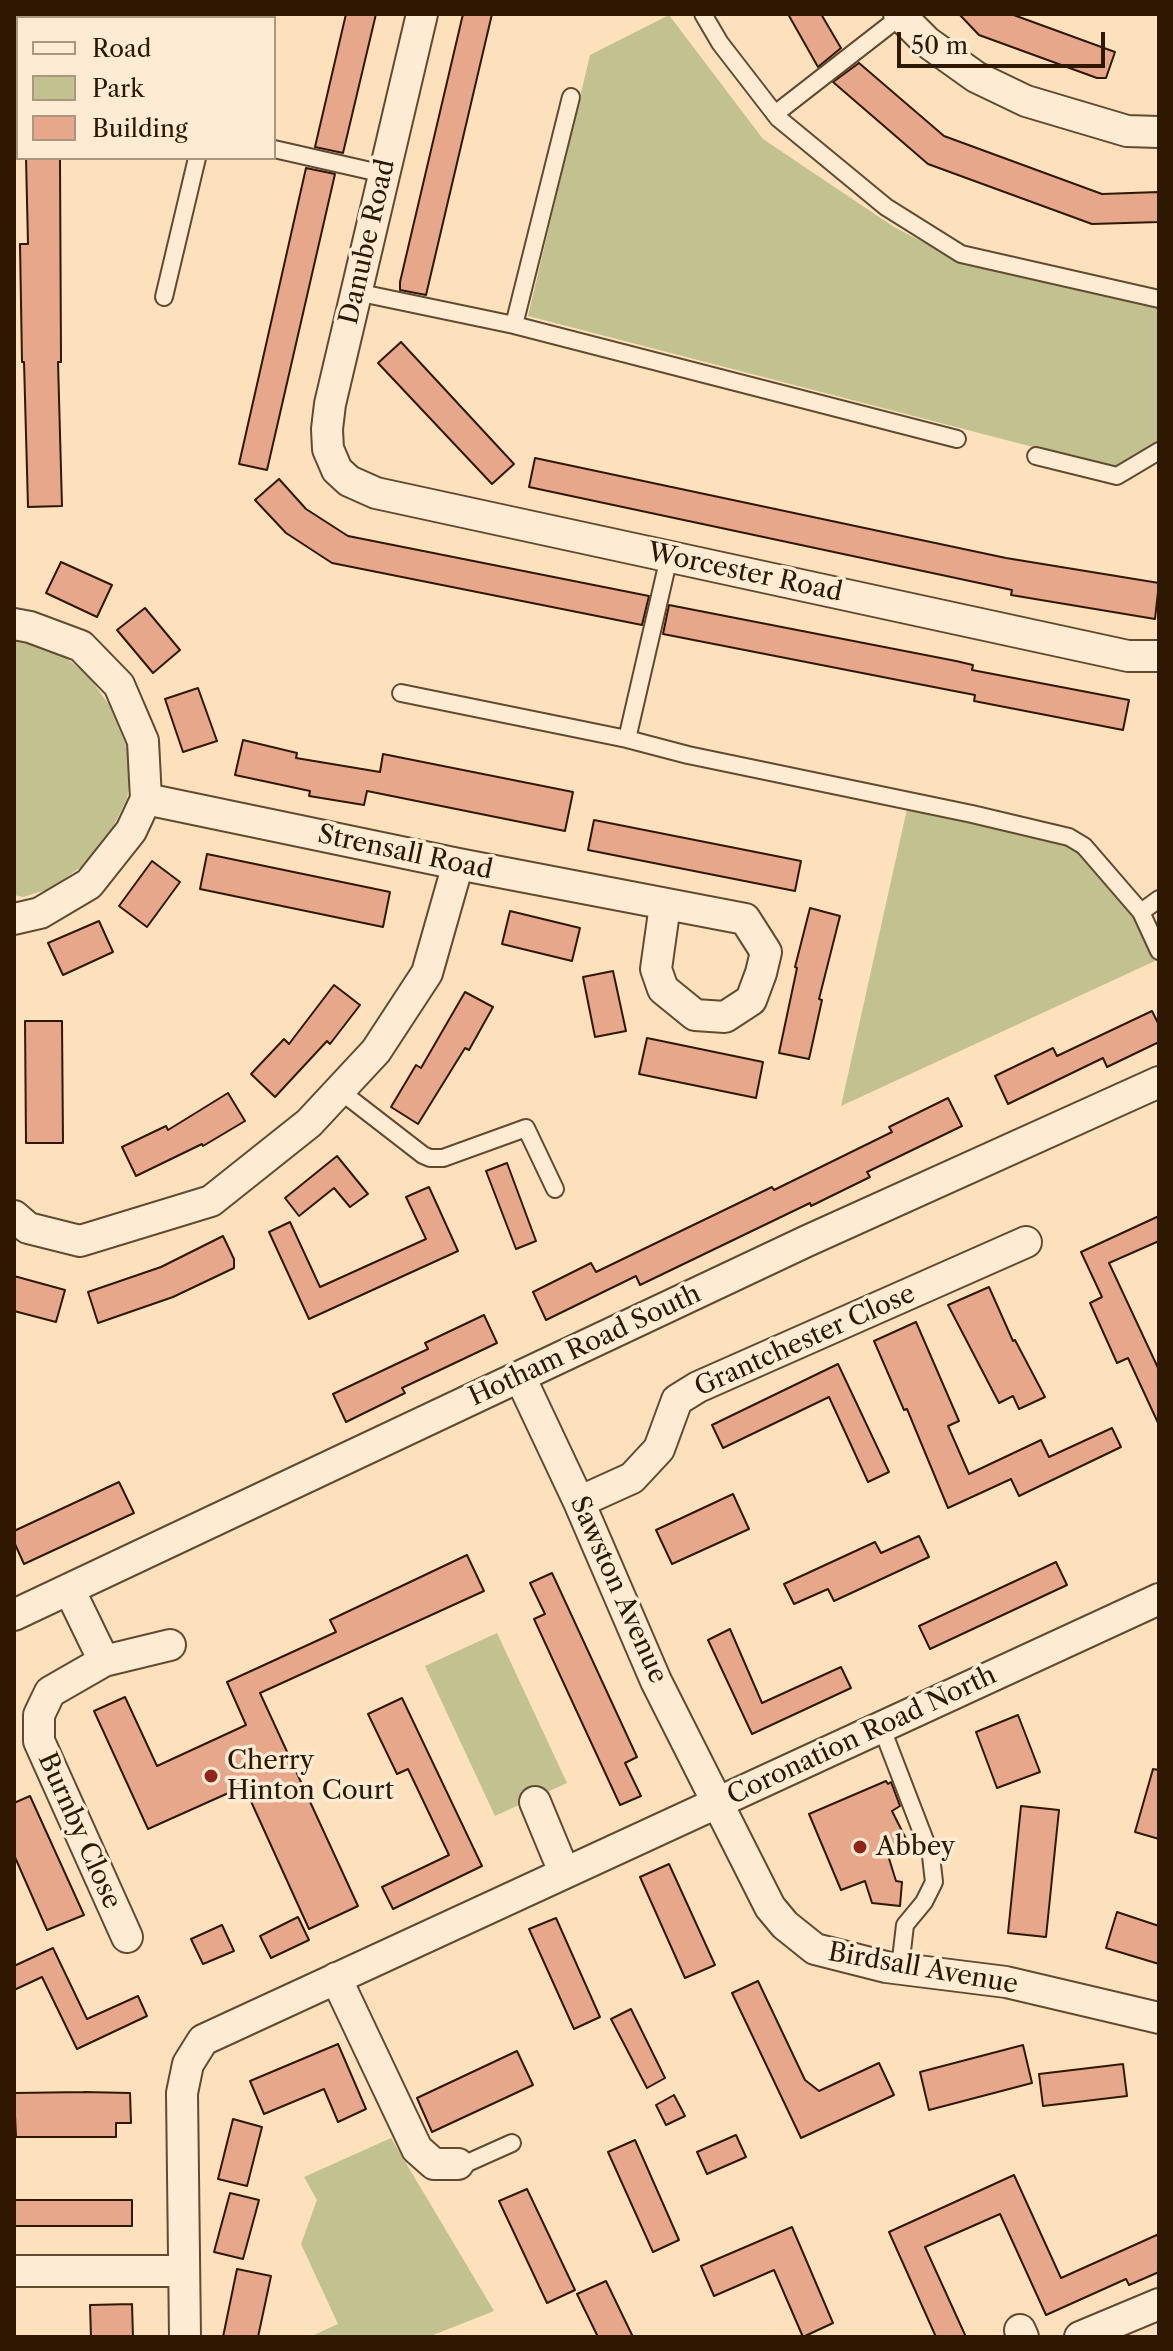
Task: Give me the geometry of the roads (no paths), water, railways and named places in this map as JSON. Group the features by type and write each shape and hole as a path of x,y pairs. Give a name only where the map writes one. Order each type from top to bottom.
{"street":[{"name":"Danube Road","path":"337,470 328,449 330,404 422,14"},
{"path":"900,15 927,42 976,77 1026,101 1127,131 1159,132"},
{"name":"Worcester Road","path":"337,470 349,481 376,493 1128,656 1159,656"},
{"path":"14,624 81,646 119,685 143,741 146,799 131,831 89,884 40,913 14,919"},
{"name":"Strensall Road","path":"146,799 665,905"},
{"path":"14,1216 28,1228 80,1241 211,1201 309,1123 376,1051 427,973 458,864"},
{"name":"Hotham Road South","path":"14,1615 792,1248 1159,1082"},
{"name":"Grantchester Close","path":"579,1502 632,1478 659,1449 677,1400 698,1387 1026,1242"},
{"name":"Sawston Avenue","path":"520,1377 579,1502 656,1681 717,1803"},
{"path":"69,1589 104,1661"},
{"name":"Coronation Road North","path":"185,2337 182,2093 188,2064 203,2040 1159,1599"},
{"name":"Burnby Close","path":"127,1937 39,1741 39,1715 50,1692 104,1661 170,1645"},
{"path":"535,1802 564,1872"},
{"name":"Birdsall Avenue","path":"717,1803 770,1907 785,1925 815,1949 900,1968 1006,1982 1159,2018"},
{"path":"336,1978 417,2149 434,2164 458,2164"},
{"path":"14,2271 184,2271"},
{"path":"1080,2337 1159,2304"}],"lane":[{"path":"703,14 720,43 775,114 886,207 961,254 1159,299"},
{"path":"775,114 900,15"},
{"path":"514,325 571,97"},
{"path":"276,149 384,174"},
{"path":"164,297 197,160"},
{"path":"356,292 514,325 957,439"},
{"path":"1036,456 1117,476 1159,451"},
{"path":"627,739 669,557"},
{"path":"401,693 627,739 688,755 1069,837 1084,846 1141,912 1159,951"},
{"path":"1141,912 1159,899"},
{"path":"339,1090 430,1158 443,1158 526,1128 555,1189"},
{"path":"881,1726 931,1856 934,1882 924,1902 905,1925 900,1968"},
{"path":"458,2164 465,2164 512,2143"}],"place":[{"name":"Cherry Hinton Court","path":"211,1776"},
{"name":"Abbey","path":"860,1847"}]}
